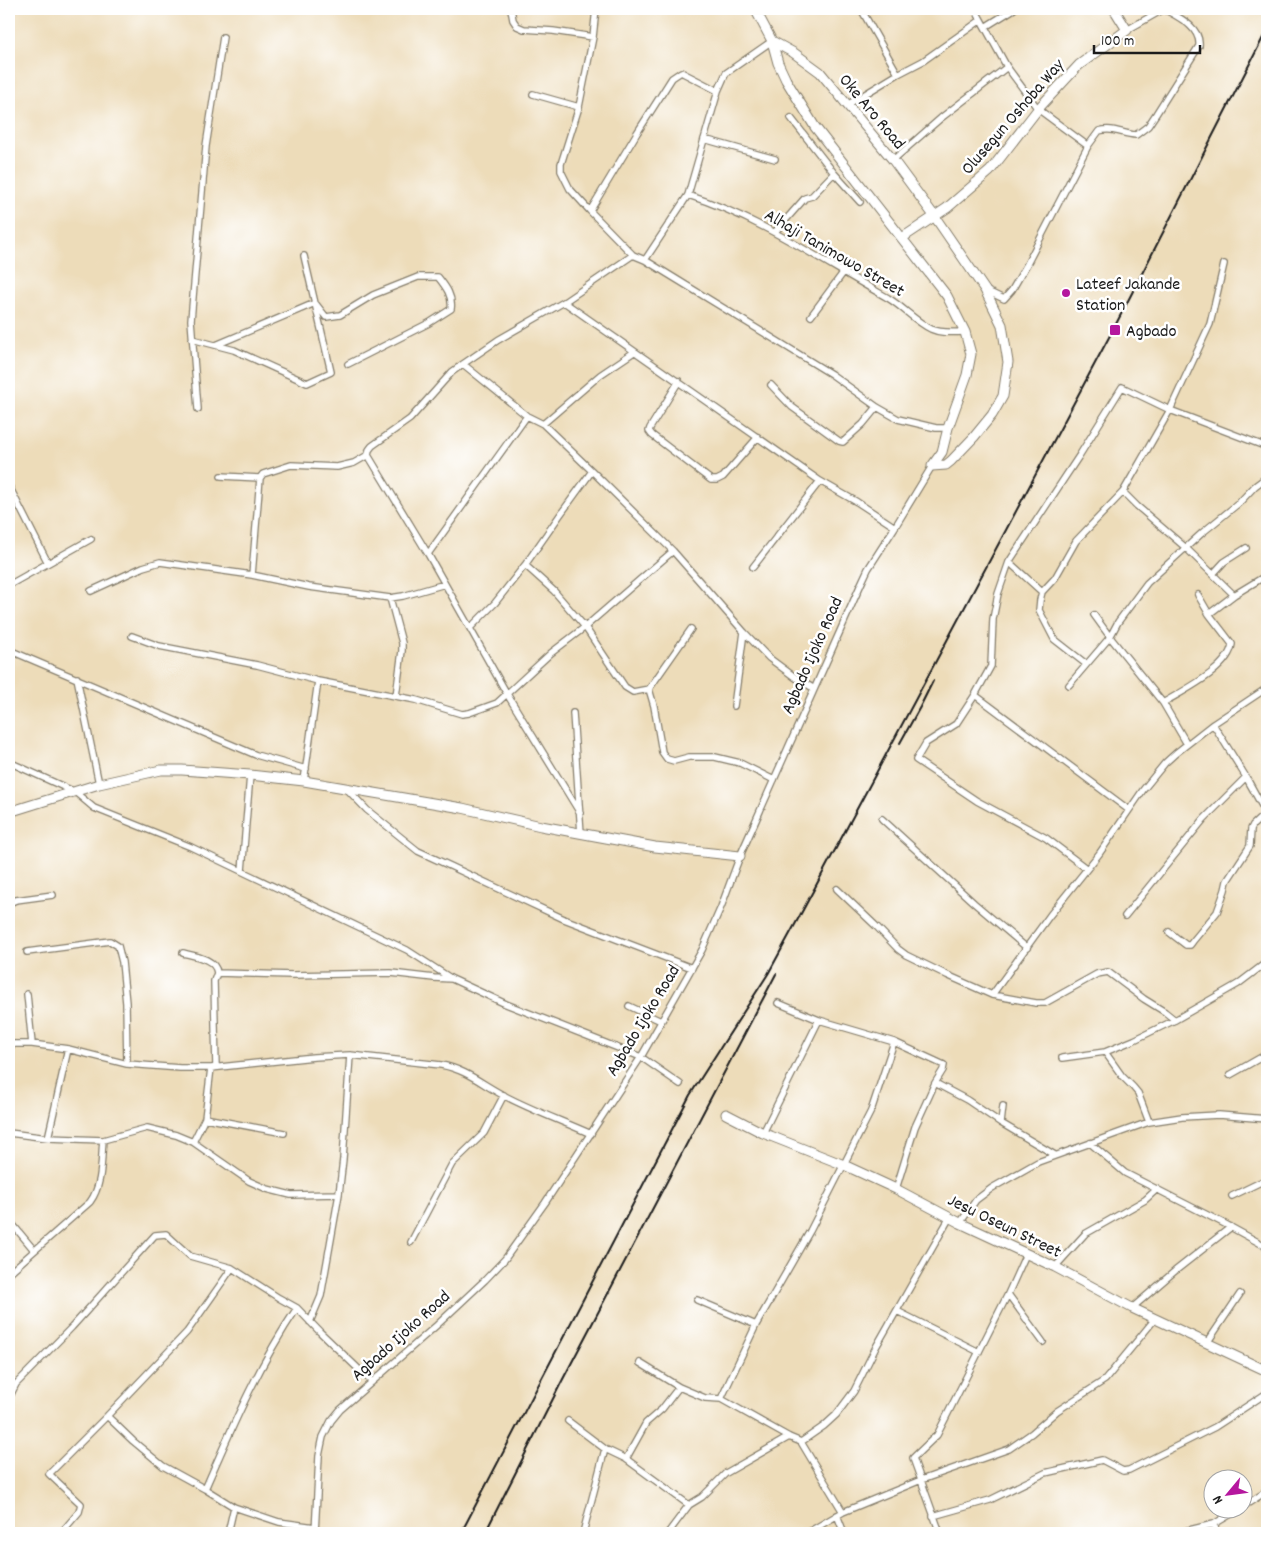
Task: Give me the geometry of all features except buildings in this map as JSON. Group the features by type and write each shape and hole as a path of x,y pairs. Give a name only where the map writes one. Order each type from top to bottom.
{"main road":[{"path":"755,9 772,41 786,80 815,127 902,238"},
{"path":"1114,9 1127,30"},
{"name":"Olusegun Oshoba Way","path":"902,238 947,208 990,171 1038,109 1079,65 1127,30"},
{"name":"Oke Aro Road","path":"772,41 794,53 820,72 893,160 935,217"},
{"path":"932,466 946,465 951,461 992,415 1003,396 1008,362 1002,325 985,290 935,217"},
{"name":"Agbado Ijoko Road","path":"902,238 947,296 965,332 971,354 967,375 948,428 942,452 932,466"},
{"path":"9,812 99,784 170,770 250,775 345,787 462,808 581,834 655,847 740,856"},
{"name":"Jesu Oseun Street","path":"726,1114 763,1133 844,1165 896,1189 960,1223 1055,1267 1132,1308 1267,1371"}],"street":[{"path":"511,9 513,20 517,26 524,29 593,37"},
{"path":"596,9 593,37 579,107 561,164 561,171 570,189 633,255 645,260 831,374 876,407 898,419 936,428 948,428"},
{"path":"850,9 861,9 898,74"},
{"path":"974,9 1007,67 1038,109 1088,146"},
{"path":"985,27 1014,9"},
{"path":"985,290 1004,299 1012,290 1028,264 1098,130 1109,128 1126,134 1136,135 1148,126 1199,46 1197,33 1188,24 1164,9 1127,30"},
{"path":"847,105 923,61 981,20"},
{"path":"198,410 191,320 206,146 223,37"},
{"path":"645,260 688,195 718,91 726,73 772,41"},
{"path":"893,160 941,118 1007,67"},
{"path":"590,211 636,133 672,78 681,72 718,91"},
{"path":"532,94 579,107"},
{"path":"791,118 834,174 860,202"},
{"path":"704,139 774,159"},
{"path":"775,232 804,198 812,196 834,174"},
{"name":"Alhaji Tanimowo Street","path":"688,195 713,203 775,232 890,300 933,329 942,332 965,332"},
{"path":"580,813 507,694 428,554 368,456 372,446 410,419 452,372 498,340 564,302 633,255"},
{"path":"192,339 234,350 308,383 331,372 304,256"},
{"path":"1086,664 1054,639 1039,610 1042,592 1055,578 1076,541 1123,492 1170,410 1210,324 1224,264"},
{"path":"811,316 843,273"},
{"path":"315,303 326,317 340,315 373,295 418,277 438,277 448,290 452,302 451,309 429,323 348,364"},
{"path":"564,302 820,481 857,502 896,528"},
{"path":"216,345 315,303"},
{"path":"543,424 600,374 634,352"},
{"path":"463,364 527,416 543,424 673,552 769,658 813,688"},
{"path":"679,381 649,431 711,480 723,477 758,437"},
{"path":"771,385 797,411 839,441 844,442 863,424 876,407"},
{"path":"1087,870 1046,838 977,801 916,760 926,744 956,724 991,666 993,618 998,594 1009,562 1079,456 1122,386 1170,410 1267,447"},
{"path":"428,554 527,416"},
{"path":"252,575 260,478 263,474 291,465 337,467 354,463 368,456"},
{"name":"Agbado Ijoko Road","path":"315,1530 319,1456 323,1437 331,1421 495,1270 545,1203 641,1057 692,968 721,907 740,856 813,688 868,569 896,528 932,466"},
{"path":"470,628 496,603 592,471"},
{"path":"221,476 260,478"},
{"path":"1070,685 1110,637 1118,622 1147,583 1267,477"},
{"path":"753,566 820,481"},
{"path":"9,486 48,563"},
{"path":"1123,492 1186,548 1234,595"},
{"path":"9,585 91,539"},
{"path":"1213,574 1224,562 1246,548"},
{"path":"132,636 159,646 257,665 318,681 416,700 462,714 469,713 497,703 551,653 585,627 673,552"},
{"path":"91,591 143,567 160,562 252,575 309,587 390,598 445,584"},
{"path":"1009,562 1042,592"},
{"path":"525,565 554,591 585,627 628,690 633,692 649,689 692,629"},
{"path":"1209,614 1234,595 1267,575"},
{"path":"1163,703 1219,666 1228,658 1231,651 1232,644 1209,614 1198,595"},
{"path":"390,598 402,643 402,658 396,696"},
{"path":"1094,615 1163,703 1188,744"},
{"path":"734,706 744,632"},
{"path":"9,650 256,755 306,769"},
{"path":"77,678 99,784"},
{"path":"304,781 318,681"},
{"path":"992,995 1050,914 1087,870 1143,790 1165,763 1213,724 1267,688"},
{"path":"649,689 662,752 667,759 716,757 740,763 774,780"},
{"path":"975,695 1129,810"},
{"path":"573,713 581,834"},
{"path":"1169,932 1186,945 1190,945 1194,941 1216,912 1227,881 1250,846 1253,825 1266,812 1213,724"},
{"path":"9,762 75,792 94,808 191,847 407,950 452,979 506,1004 641,1057 680,1084"},
{"path":"242,871 250,775"},
{"path":"1126,916 1204,819 1246,777"},
{"path":"345,787 367,810 418,851 564,919 692,968"},
{"path":"882,819 1026,948"},
{"path":"837,889 898,949 947,975 992,995 1044,1003 1097,974 1108,972 1175,1020"},
{"path":"9,904 16,900 53,895"},
{"path":"27,952 110,941 118,946 122,962 126,1003 127,1064"},
{"path":"183,953 213,963 217,973 214,981 214,1068 205,1118 193,1142"},
{"path":"1062,1058 1105,1052 1134,1040 1175,1020 1238,984 1267,962"},
{"path":"217,973 293,975 391,973 452,979"},
{"path":"27,994 32,1044"},
{"path":"778,1003 819,1020 894,1042 944,1065 915,1127 896,1189"},
{"path":"629,1006 661,1021"},
{"path":"763,1133 819,1020"},
{"path":"721,1400 756,1325 810,1231 871,1111 894,1042"},
{"path":"9,1044 32,1044 68,1049 127,1064 180,1068 214,1068 350,1055 454,1067 504,1096 591,1134"},
{"path":"48,1138 68,1049"},
{"path":"1105,1052 1122,1076 1138,1093 1150,1122"},
{"path":"310,1322 321,1296 339,1194 350,1055"},
{"path":"1230,1075 1265,1055 1267,1069"},
{"path":"935,1083 967,1100 1001,1123 1055,1154"},
{"path":"410,1242 452,1164 484,1132 504,1096"},
{"path":"1001,1123 1003,1106"},
{"path":"960,1223 976,1200 992,1188 1055,1154 1150,1122 1182,1117 1219,1115 1267,1119"},
{"path":"205,1118 284,1133"},
{"path":"9,1133 48,1138 103,1140 147,1128 176,1135 193,1142 249,1181 267,1190 291,1195 339,1194"},
{"path":"9,1273 90,1202 96,1194 99,1185 103,1140"},
{"path":"1090,1143 1125,1173 1267,1247"},
{"path":"1232,1196 1267,1178"},
{"path":"1055,1267 1085,1234 1145,1200 1157,1189"},
{"path":"801,1442 824,1426 836,1414 862,1378 876,1347 950,1217"},
{"path":"9,1220 34,1250"},
{"path":"1132,1308 1231,1227"},
{"path":"9,1398 16,1384 72,1327 155,1235 166,1234 190,1256 232,1268 297,1308 372,1382"},
{"path":"940,1533 913,1458 937,1434 1008,1294 1026,1254"},
{"path":"61,1533 79,1512 80,1504 48,1474 107,1416 187,1332 232,1268"},
{"path":"1008,1294 1043,1342"},
{"path":"1207,1343 1240,1294"},
{"path":"697,1300 756,1325"},
{"path":"204,1489 249,1389 276,1339 297,1308"},
{"path":"897,1311 979,1352"},
{"path":"807,1533 840,1513 921,1480 1009,1449 1032,1433 1057,1411 1105,1380 1155,1319"},
{"path":"640,1363 679,1387 705,1398 721,1400 801,1442 840,1513 844,1533"},
{"path":"626,1459 646,1424 662,1409 679,1387"},
{"path":"933,1516 990,1500 1045,1473 1102,1460 1123,1471 1130,1470 1215,1427 1267,1394"},
{"path":"107,1416 163,1466 234,1507 278,1522 315,1530"},
{"path":"568,1421 606,1449 626,1459 689,1505"},
{"path":"668,1533 689,1505 702,1497 726,1473 789,1437"},
{"path":"583,1533 606,1449"},
{"path":"1254,1499 1267,1491"},
{"path":"228,1533 234,1507"},
{"path":"1177,1533 1214,1524 1221,1520"},
{"path":"1214,1524 1218,1533"}],"railway":[{"path":"461,1533 690,1095 768,974 804,908 1115,326 1267,30"},
{"path":"900,743 933,681"},
{"path":"485,1533 562,1381 776,974"}],"place":[{"name":"Lateef Jakande Station","path":"1066,293"},
{"name":"Agbado","path":"1115,330"}]}
